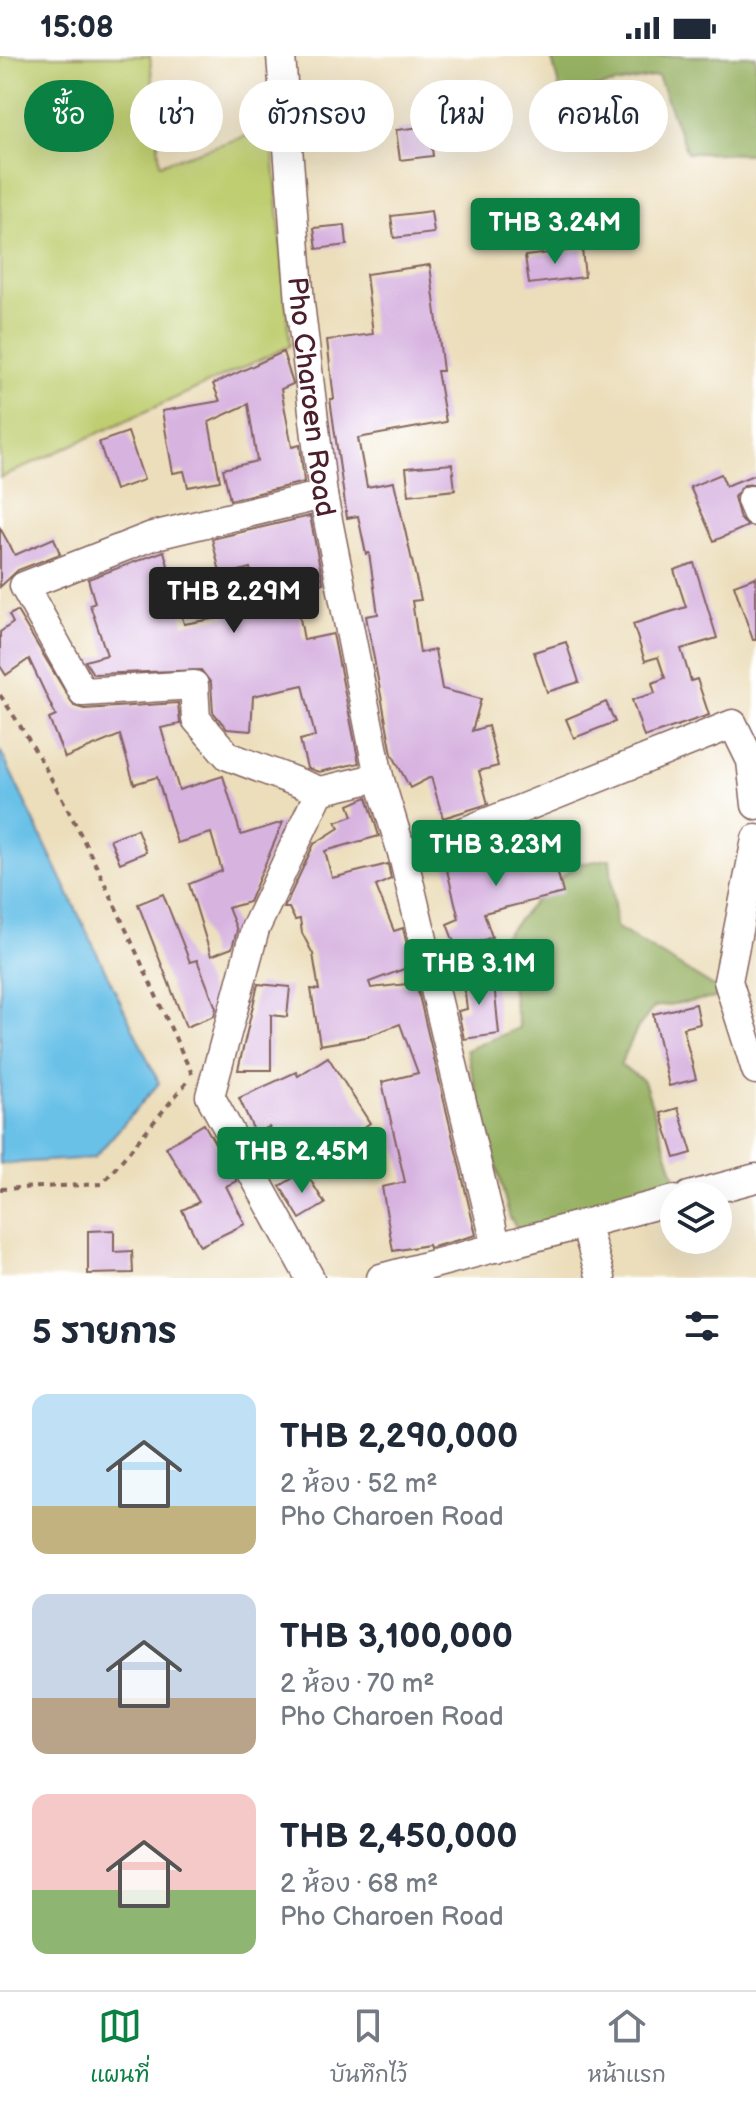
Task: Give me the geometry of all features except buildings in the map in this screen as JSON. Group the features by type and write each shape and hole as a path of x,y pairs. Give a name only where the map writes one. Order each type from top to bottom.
{"street":[{"name":"Pho Charoen Road","path":"281,56 300,303 323,495 379,777 403,856 497,1248"},
{"path":"323,495 152,536 24,586 83,692 194,685 196,719 228,756 320,791 379,777"},
{"path":"403,856 733,724 751,761 756,805"},
{"path":"310,1278 210,1096 255,929 320,791"},
{"path":"756,839 728,981 756,1070"},
{"path":"732,1184 756,1178"},
{"path":"381,1278 660,1204"},
{"path":"585,1224 601,1278"}],"path":[{"path":"0,695 26,734 108,893 193,1076 102,1184 0,1189"}],"green space":[{"path":"0,56 150,56 152,80 130,80 130,152 159,152 160,164 197,152 223,152 223,144 239,138 239,152 273,152 290,346 0,478"},
{"path":"551,56 756,56 756,154 687,153 668,103 668,80 660,80 658,76 636,80 557,80"},
{"path":"610,859 616,927 719,990 715,998 654,1007 637,1029 620,1065 644,1081 676,1182 660,1182 660,1189 518,1229 510,1218 466,1050 519,1028 502,938 536,900 577,864"}],"water":[{"path":"0,750 159,1083 94,1158 0,1164"}]}
